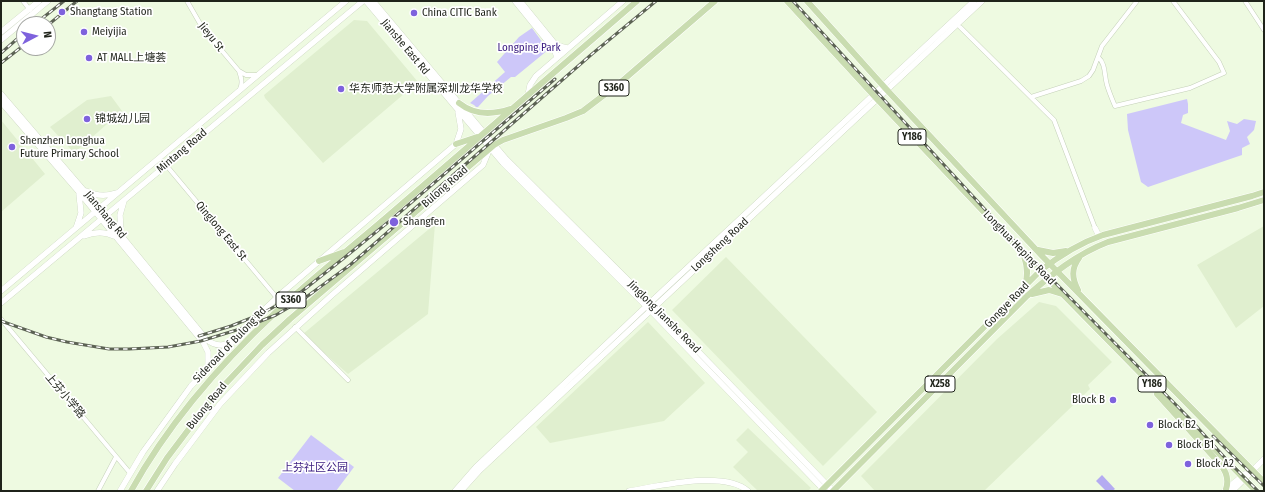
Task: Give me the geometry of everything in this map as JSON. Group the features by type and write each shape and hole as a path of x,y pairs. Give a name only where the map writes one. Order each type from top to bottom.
{"main road":[{"path":"1,38 31,11 39,1"},
{"path":"31,11 48,1"},
{"name":"Mintang Road","path":"1,291 346,1"},
{"name":"Mintang Road","path":"1,303 365,1"},
{"name":"Jianshe East Rd","path":"365,1 492,146"},
{"name":"Jianshe East Rd","path":"373,1 458,107"},
{"path":"515,1 555,51 557,57"},
{"path":"520,1 555,44 567,48"},
{"path":"528,95 532,80 567,48 623,1"},
{"name":"Bulong Road","path":"131,491 166,435 189,405 215,375 276,312 637,1"},
{"name":"Bulong Road","path":"146,491 167,458 213,397 262,345 290,319 492,146 503,140 566,118 583,110 621,82 715,1"},
{"name":"Longhua Heping Road","path":"787,1 875,98 1062,294 1256,491"},
{"name":"Longhua Heping Road","path":"807,1 885,88 1034,247 1264,482"},
{"name":"Longsheng Road","path":"454,491 476,467 875,98 974,1"},
{"name":"Longsheng Road","path":"885,88 958,26 982,1"},
{"name":"Jianshang Rd","path":"1,94 205,340"},
{"name":"Jianshang Rd","path":"1,102 80,190"},
{"path":"456,144 461,129 458,107 481,113 501,112 514,108"},
{"path":"456,144 482,135"},
{"name":"Sideroad of Bulong Rd","path":"120,491 143,452 178,404 208,368 248,325 276,298 456,144"},
{"path":"157,491 175,464 220,404 263,358 295,326 483,165 492,146"},
{"name":"Jinglong Jianshe Road","path":"492,146 508,168 650,306 824,489 833,491"},
{"path":"74,231 81,213 80,190 100,196 108,196 122,190"},
{"name":"Gongye Road","path":"824,489 1040,271 1050,263 1071,249 1099,236 1264,192"},
{"path":"80,237 92,233 102,232 120,238 120,215 122,205 127,198"},
{"name":"Gongye Road","path":"833,491 1027,296 1047,278 1085,252 1114,240 1264,200"},
{"path":"1095,228 1099,236"},
{"path":"1034,247 1038,250 1047,252 1058,252 1071,249"},
{"path":"319,261 348,251"},
{"path":"1022,252 1027,274 1026,282 1023,288"},
{"path":"1081,295 1074,280 1073,270 1077,261 1085,252"},
{"path":"1027,296 1044,291 1062,294"},
{"name":"Longsheng Road","path":"461,491 480,470 650,306"},
{"path":"205,340 219,345 232,342"},
{"path":"205,340 208,352 208,368"},
{"path":"1146,378 1163,402 1224,469 1227,490"},
{"path":"1227,490 1264,460"},
{"path":"629,491 668,484 713,480 734,483 742,486 748,491"}],"street":[{"path":"23,1 31,11"},
{"name":"Jieyu St","path":"187,1 202,27 239,71"},
{"path":"1031,97 1085,79 1093,70 1102,46 1137,1"},
{"path":"1098,57 1104,68 1107,84 1115,106 1190,88 1224,73 1219,62 1173,1"},
{"path":"1245,1 1264,30"},
{"path":"958,26 1031,97 1054,122 1095,228"},
{"path":"239,71 246,76 261,74"},
{"path":"238,93 242,84 239,71"},
{"name":"Qinglong East St","path":"166,165 276,298"},
{"name":"上芬小学路","path":"1,319 130,473"},
{"path":"295,326 348,380"},
{"path":"98,491 116,457"}],"shaded area":[{"name":"华东师范大学附属深圳龙华学校","path":"354,20 367,21 418,82 323,163 265,98 264,95"},
{"name":"锦城幼儿园","path":"111,96 122,111 74,153 50,127 87,100"},
{"name":"Shenzhen Longhua Future Primary School","path":"1,120 45,174 1,212"},
{"path":"435,224 428,314 348,374 303,334"},
{"path":"1264,226 1264,306 1236,328 1197,265"},
{"path":"726,257 877,412 823,466 672,310"},
{"path":"1039,302 1056,306 1112,362 1088,385 1090,389 984,491 875,491 861,476 997,339"},
{"path":"648,322 705,383 664,421 550,443 536,427"},
{"path":"748,428 811,488 808,491 758,491 733,467 748,452 736,440"},
{"path":"1102,475 1115,489 1112,491 1106,491 1096,481"}],"green space":[{"name":"Longping Park","path":"532,28 548,50 515,77 511,77 488,96 478,107 470,103 505,72 497,62 519,37"},
{"path":"1187,99 1188,113 1183,115 1181,123 1226,140 1230,131 1227,121 1237,124 1244,119 1256,121 1254,130 1247,137 1250,144 1242,148 1242,155 1148,187 1141,182 1128,130 1127,114"},
{"name":"上芬社区公园","path":"311,435 354,467 336,491 295,491 278,478"}],"railway":[{"path":"45,16 64,1"},
{"path":"56,18 77,1"},
{"path":"1,321 46,337 67,342 109,349 129,349 168,347 201,341 243,328 276,315 305,298 350,265 592,54 656,1"},
{"path":"793,1 1016,243 1188,417 1226,459 1258,491"},
{"path":"1,53 16,40"},
{"path":"1,63 16,51"},
{"path":"199,336 231,326 261,314 301,292 392,219 555,79"},
{"path":"1213,436 1264,486"}],"place":[{"name":"Shangtang Station","path":"62,12"},
{"name":"China CITIC Bank","path":"414,13"},
{"name":"Meiyijia","path":"84,32"},
{"name":"AT MALL上塘荟","path":"89,58"},
{"name":"华东师范大学附属深圳龙华学校","path":"341,89"},
{"name":"锦城幼儿园","path":"87,119"},
{"name":"Shenzhen Longhua Future Primary School","path":"12,147"},
{"name":"Shangfen","path":"394,222"},
{"name":"Block B","path":"1113,400"},
{"name":"Block B2","path":"1150,425"},
{"name":"Block B1","path":"1169,445"},
{"name":"Block A2","path":"1188,464"}]}
